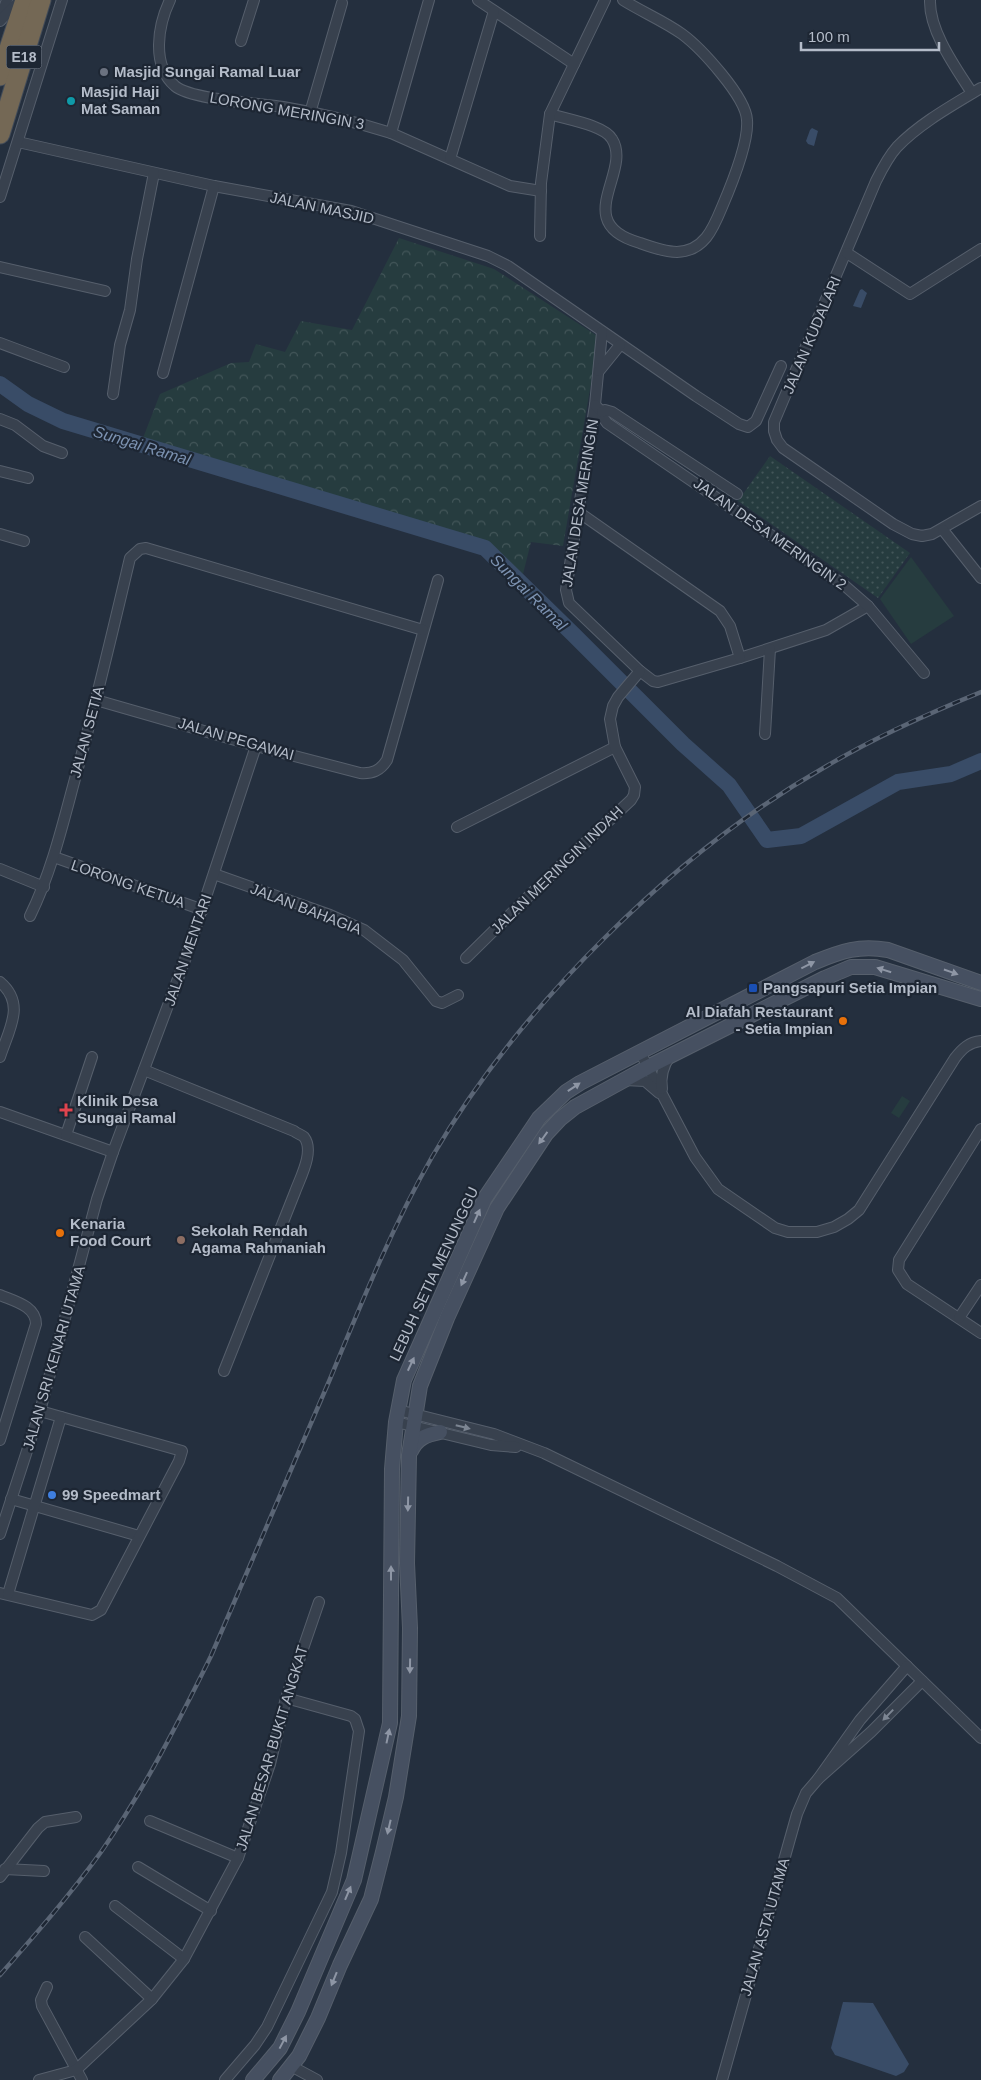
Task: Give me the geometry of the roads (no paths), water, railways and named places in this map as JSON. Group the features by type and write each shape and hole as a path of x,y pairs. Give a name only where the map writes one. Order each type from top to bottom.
{"highway":[{"name":"E18","path":"0,76 25,0"},
{"name":"E18","path":"0,134 41,0"}],"street":[{"path":"0,20 6,0"},
{"path":"0,20 20,0"},
{"path":"0,197 62,0"},
{"name":"LORONG MERINGIN 3","path":"170,0 162,25 159,43 160,61 166,76 176,86 190,94 310,113 352,122 391,133 510,186 540,191"},
{"path":"241,41 254,0"},
{"path":"391,133 429,0"},
{"path":"478,0 574,64"},
{"path":"540,236 540,191 550,114 605,0"},
{"path":"550,114 598,128 612,139 616,148 606,205 606,217 611,227 619,236 634,242 675,252 692,248 706,239 712,230 730,189 747,133 747,119 743,105 736,92 682,34 623,0"},
{"path":"930,0 930,9 946,51 977,91"},
{"path":"310,113 342,3"},
{"path":"450,159 494,11"},
{"name":"JALAN KUDALARI","path":"943,530 922,536 902,530 793,455 777,440 774,422 886,161 912,134 977,91"},
{"name":"JALAN MASJID","path":"18,142 214,186 351,211 488,256 508,266 620,345 739,424 748,426 756,421 781,366"},
{"path":"113,394 120,345 130,310 137,258 154,173"},
{"path":"163,373 214,186"},
{"path":"847,253 910,294 981,249"},
{"path":"0,267 105,291"},
{"name":"JALAN DESA MERINGIN","path":"602,332 598,409 577,511 566,590 567,600 640,671 653,681 658,682 740,658"},
{"path":"0,344 64,367"},
{"path":"599,371 620,345"},
{"name":"JALAN DESA MERINGIN 2","path":"598,409 612,412 737,494"},
{"name":"JALAN DESA MERINGIN 2","path":"598,409 608,423 844,585 868,606 924,673"},
{"path":"0,419 15,425 43,446 62,453"},
{"path":"0,471 28,478"},
{"path":"981,506 943,530 981,578"},
{"path":"577,511 720,611 730,626 740,658 826,630 868,606"},
{"path":"0,534 24,540"},
{"name":"JALAN SETIA","path":"30,916 44,887 54,857 96,700 130,558 140,549 146,548 423,630"},
{"path":"423,630 438,580"},
{"name":"JALAN PEGAWAI","path":"96,700 256,746 360,773 376,772 383,767 387,760 423,630"},
{"path":"765,734 770,649"},
{"name":"JALAN MERINGIN INDAH","path":"466,958 537,888 632,800 635,787 615,747 610,719 613,706 618,697 640,671"},
{"name":"JALAN MENTARI","path":"113,1152 203,910 256,746"},
{"path":"457,828 615,747"},
{"name":"LORONG KETUA","path":"54,857 203,910"},
{"path":"0,869 44,887"},
{"name":"JALAN BAHAGIA","path":"214,874 330,915 364,930 403,960 436,1001 442,1003 458,995"},
{"name":"LEBUH SETIA MENUNGGU","path":"253,2080 280,2048 298,2012 354,1880 372,1809 390,1723 392,1470 397,1416 404,1380 485,1198 539,1118 566,1092 815,962 855,948 873,947 888,950 981,982"},
{"path":"664,1097 661,1083 663,1066 671,1055 825,978 851,967 875,967 981,999"},
{"path":"0,982 9,990 14,1001 14,1013 0,1056"},
{"path":"640,1052 695,1157 718,1189 776,1228 788,1232 817,1232 834,1227 859,1210 955,1058 964,1048 974,1042 981,1041"},
{"name":"LEBUH SETIA MENUNGGU","path":"409,1455 420,1386 432,1354 497,1208 546,1134 560,1119 576,1107 671,1055"},
{"path":"66,1135 92,1057"},
{"path":"144,1070 294,1131 304,1137 308,1149 306,1162 295,1192 224,1371"},
{"path":"625,1080 645,1082 664,1097"},
{"path":"0,1112 113,1152"},
{"path":"981,1130 899,1260 898,1270 907,1284 981,1333"},
{"name":"JALAN SRI KENARI UTAMA","path":"0,1534 40,1411 97,1199 113,1152"},
{"path":"959,1318 981,1285"},
{"path":"0,1295 30,1309 36,1318 36,1324 0,1440"},
{"path":"40,1411 182,1451 179,1461 101,1610 92,1615 4,1593 34,1506 61,1417"},
{"path":"397,1416 494,1434 544,1453 644,1500 837,1598 981,1738"},
{"path":"415,1420 440,1432 491,1445 527,1447"},
{"path":"280,2080 299,2056 371,1899 396,1797 410,1716 410,1628 407,1564 409,1455 417,1440 440,1432"},
{"path":"11,1499 139,1536"},
{"name":"JALAN BESAR BUKIT ANGKAT","path":"39,2080 76,2070 152,1999 184,1959 238,1858 270,1764 286,1698 319,1602"},
{"name":"JALAN ASTA UTAMA","path":"722,2080 797,1814 806,1793 860,1720 907,1666"},
{"name":"JALAN ASTA UTAMA","path":"818,1779 871,1732 922,1680"},
{"path":"224,2080 256,2045 267,2027 332,1892 341,1853 359,1731 358,1725 351,1716 286,1698"},
{"path":"3,1873 38,1828 45,1822 76,1817"},
{"path":"150,1822 238,1858"},
{"path":"138,1867 211,1911"},
{"path":"3,1873 44,1871"},
{"path":"115,1906 184,1959"},
{"path":"85,1937 152,1999"},
{"path":"47,1988 41,2000 42,2006 82,2080"},
{"path":"291,2066 317,2080"}],"water":[{"path":"812,128 818,131 814,146 806,141"},
{"path":"862,289 867,293 861,308 853,306 860,290"},
{"path":"843,2002 873,2003 909,2064 904,2072 896,2076 835,2055 831,2048"}],"waterway":[{"name":"Sungai Ramal","path":"0,384 28,404 63,421 485,548 683,744 729,785 767,840 801,836 898,782 951,774 981,761"}],"railway":[{"path":"0,1975 65,1899 101,1852 132,1805 160,1756 211,1656 390,1238 432,1157 468,1101 509,1045 555,990 604,938 657,889 712,843 768,802 844,756 902,726 981,692"}],"place":[{"name":"Masjid Sungai Ramal Luar","path":"104,72"},
{"name":"Masjid Haji Mat Saman","path":"71,101"},
{"name":"Pangsapuri Setia Impian","path":"753,988"},
{"name":"Al Diafah Restaurant - Setia Impian","path":"843,1021"},
{"name":"Klinik Desa Sungai Ramal","path":"66,1110"},
{"name":"Kenaria Food Court","path":"60,1233"},
{"name":"Sekolah Rendah Agama Rahmaniah","path":"181,1240"},
{"name":"99 Speedmart","path":"52,1495"}]}
